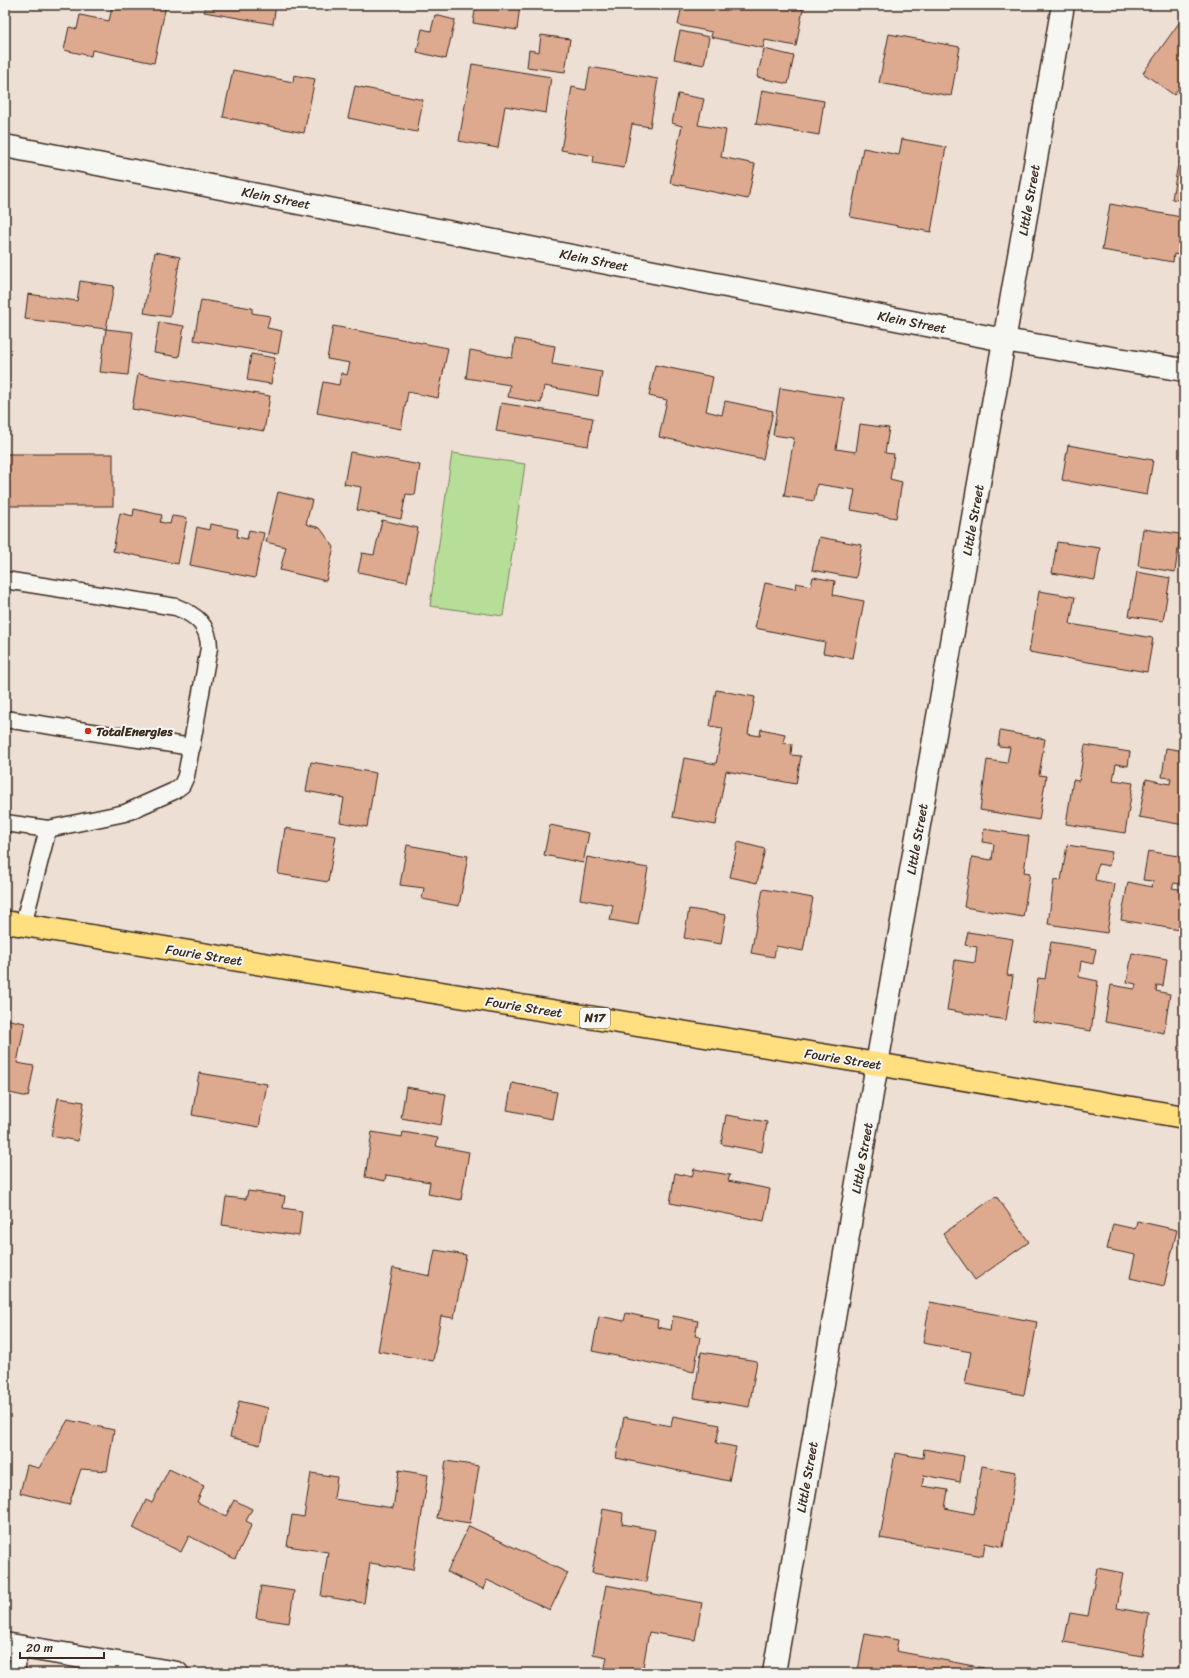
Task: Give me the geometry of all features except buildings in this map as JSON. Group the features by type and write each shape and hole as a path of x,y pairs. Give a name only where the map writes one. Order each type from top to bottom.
{"highway":[{"name":"Fourie Street","path":"14,924 877,1064 1184,1117"}],"street":[{"name":"Little Street","path":"774,1673 877,1064 1063,5"},
{"name":"Klein Street","path":"5,146 1004,340 1184,370"},
{"path":"13,1645 177,1673"}],"lane":[{"path":"5,580 176,607 190,612 200,620 206,629 209,648 185,781 174,791 125,813 48,829 5,823"},
{"path":"5,719 192,747"},
{"path":"14,924 48,829"},
{"path":"13,1645 16,1673"}],"green space":[{"path":"452,453 525,464 503,616 430,606"}],"place":[{"name":"TotalEnergies","path":"88,731"}]}
